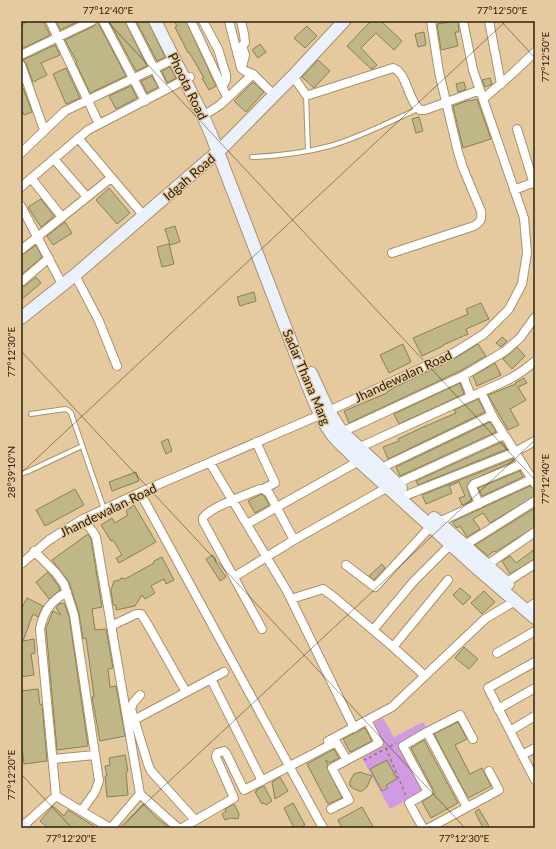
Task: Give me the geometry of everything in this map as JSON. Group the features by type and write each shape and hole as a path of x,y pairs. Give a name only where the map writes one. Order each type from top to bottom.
{"street":[{"path":"50,21 99,124"},
{"path":"21,55 92,21"},
{"path":"103,21 144,101"},
{"path":"130,21 165,90"},
{"name":"Phoota Road","path":"155,21 174,59 187,78"},
{"name":"Phoota Road","path":"162,21 187,78 206,114 220,151"},
{"path":"191,21 227,97"},
{"path":"203,21 218,49 226,75 226,80 222,88"},
{"path":"229,21 241,68 254,74 274,95"},
{"path":"241,21 245,43 242,46 245,55 241,68"},
{"name":"Idgah Road","path":"21,318 75,275 220,151 344,21"},
{"path":"392,253 474,226 479,223 482,218 481,211 463,168 439,72 431,21"},
{"name":"Jhandewalan Road","path":"21,564 48,540 83,519 452,354 484,334 509,309 522,284 527,253 524,218 473,70 463,21"},
{"path":"489,21 501,84"},
{"path":"483,99 535,52"},
{"path":"21,153 65,111 174,59"},
{"path":"21,65 44,130"},
{"path":"293,76 306,95 309,95 393,68 399,71 418,109 420,110 425,110 446,101 480,90"},
{"path":"206,114 254,74"},
{"path":"21,187 88,130 187,78"},
{"path":"514,190 535,184 517,129"},
{"path":"78,138 144,216"},
{"name":"Sadar Thana Marg","path":"220,151 233,169 313,376 324,412 334,437 359,461 407,495 435,524 451,544 515,601 531,607"},
{"path":"54,159 87,197"},
{"path":"31,178 62,217"},
{"path":"21,250 111,178"},
{"path":"21,206 62,284"},
{"path":"21,282 49,258"},
{"path":"75,275 99,321 117,366"},
{"path":"342,432 463,376 505,351 520,338 535,317"},
{"path":"358,448 505,382 524,371 535,362"},
{"path":"463,376 471,396"},
{"path":"346,565 375,587 435,524 534,480 504,436 481,392"},
{"name":"Sadar Thana Marg","path":"324,412 358,448 381,468 392,485 435,524 465,546 507,582 531,607 535,618"},
{"path":"381,468 492,415"},
{"path":"234,577 294,540 392,485 501,436 504,436"},
{"path":"407,495 515,452 535,441"},
{"path":"256,442 275,482 263,489 232,500 208,512 204,515 203,521 262,629"},
{"path":"247,524 359,461"},
{"path":"210,463 291,599 354,728"},
{"path":"479,504 472,487 474,484 522,464"},
{"path":"263,489 269,493 294,540"},
{"path":"144,500 323,828"},
{"path":"465,546 535,500"},
{"path":"83,519 96,536 140,794 178,828"},
{"path":"486,565 535,532"},
{"path":"373,630 414,581 451,544"},
{"path":"34,551 60,579 67,592 74,615 99,781 95,792 82,810"},
{"path":"507,582 535,564"},
{"path":"393,647 448,580"},
{"path":"291,599 323,589 334,596 424,675"},
{"path":"56,796 40,629 42,620 52,602 67,592"},
{"path":"312,750 392,707 424,675 485,619 515,601"},
{"path":"111,626 136,614 141,614 186,692"},
{"path":"497,653 535,631"},
{"path":"535,662 488,688 535,779"},
{"path":"134,720 224,672"},
{"path":"211,679 262,781"},
{"path":"498,709 535,688"},
{"path":"140,695 133,703 131,710 151,771 195,820"},
{"path":"423,828 409,801 428,792 403,746 460,715 473,739"},
{"path":"510,731 535,716"},
{"path":"331,809 349,800 332,768 379,743 370,726"},
{"path":"427,732 467,807"},
{"path":"182,828 234,798 216,757 218,753 223,751 226,753 244,790 336,742 347,760"},
{"path":"522,755 535,748"},
{"path":"53,760 95,755"},
{"path":"429,828 499,790 489,771"},
{"path":"56,796 111,828 140,794"},
{"path":"23,826 56,796"}],"lane":[{"path":"306,95 308,151"},
{"path":"252,157 291,155 331,146 354,138 418,109"},
{"path":"31,414 65,409 68,410 72,416 104,509"},
{"path":"21,474 82,446"}],"path":[{"path":"362,755 365,760 399,741"},
{"path":"386,748 409,801"}],"shaded area":[{"path":"383,718 394,737 423,722 428,730 400,746 424,791 390,809 361,756 383,744 373,724"}],"building":[{"path":"21,21 43,21 50,35 21,49"},
{"path":"79,21 60,30 57,22"},
{"path":"97,21 126,76 90,93 76,63 77,62 65,40 94,26"},
{"path":"109,21 125,21 147,66 136,71"},
{"path":"136,21 148,21 165,57 157,61"},
{"path":"174,21 186,21 216,86 209,90 202,78 204,78 189,52 188,53 175,27 177,26"},
{"path":"371,21 381,21 402,41 394,50 376,33 361,48 377,65 371,69 347,46"},
{"path":"458,21 459,32 455,32 458,46 441,50 437,24"},
{"path":"307,26 317,36 305,48 294,38"},
{"path":"424,32 426,45 418,47 415,34"},
{"path":"260,44 266,52 258,58 252,50"},
{"path":"55,45 60,55 41,63 47,75 33,82 26,63 23,60"},
{"path":"318,60 330,71 314,88 302,77"},
{"path":"170,67 176,78 167,83 162,71"},
{"path":"66,68 80,98 66,104 53,74"},
{"path":"152,76 158,87 147,93 141,81"},
{"path":"490,78 492,84 485,87 482,80"},
{"path":"253,82 264,92 246,112 234,101"},
{"path":"464,82 466,89 458,92 456,84"},
{"path":"131,86 137,98 116,109 109,96"},
{"path":"21,88 23,88 32,112 24,115 21,108"},
{"path":"477,99 491,139 463,148 453,106 469,100"},
{"path":"419,117 423,131 416,133 412,119"},
{"path":"109,188 130,213 117,224 96,200"},
{"path":"41,199 54,216 41,227 28,207"},
{"path":"65,222 72,233 53,245 47,236"},
{"path":"175,226 180,242 170,245 165,229"},
{"path":"169,244 174,264 162,267 157,247"},
{"path":"36,245 42,257 21,275 21,255"},
{"path":"36,277 41,283 21,300 21,287 25,286"},
{"path":"254,292 256,301 240,306 237,297"},
{"path":"481,303 489,319 466,329 468,334 422,356 413,338 468,314 466,309"},
{"path":"502,337 507,341 501,347 496,343"},
{"path":"403,344 411,362 389,373 380,355"},
{"path":"478,344 486,356 460,371 349,423 344,411 387,393 395,387 454,359"},
{"path":"517,347 525,356 512,369 503,359"},
{"path":"495,363 501,375 477,386 473,376"},
{"path":"524,378 527,383 518,387 526,400 510,409 519,425 508,430 488,395 516,384 515,383"},
{"path":"460,383 464,394 399,424 394,414"},
{"path":"478,399 485,412 388,459 383,447 399,441 398,439 456,413 454,410"},
{"path":"490,422 496,432 400,476 396,467"},
{"path":"168,439 172,451 166,454 161,442"},
{"path":"502,442 507,449 418,485 416,481"},
{"path":"513,459 514,461 470,481 467,487 472,501 462,505 459,498 465,496 459,482 449,486 452,493 426,504 422,495"},
{"path":"520,471 523,477 482,496 478,488"},
{"path":"136,472 139,481 112,491 109,482"},
{"path":"530,486 535,489 535,496 490,523 483,513 473,519 480,529 467,537 460,526 457,528 452,522"},
{"path":"75,489 84,505 45,526 36,510"},
{"path":"261,494 265,497 269,505 255,513 248,501"},
{"path":"134,505 156,542 119,563 116,558 122,555 113,540 111,541 101,525 112,518 115,523 128,515 126,511"},
{"path":"535,508 535,527 495,552 494,551 488,556 475,545"},
{"path":"88,534 91,539 102,607 92,609 95,630 106,629 113,668 108,669 110,687 116,686 125,736 100,741 92,697 94,697 86,638 83,639 79,613 69,582 52,560"},
{"path":"535,549 535,559 510,574 502,561 510,556 516,563"},
{"path":"213,555 216,560 215,561 226,577 220,581 206,559"},
{"path":"162,557 174,580 166,584 164,579 151,586 155,593 145,599 142,595 135,606 116,610 116,605 113,605 111,590 114,581 120,580 121,578 125,579"},
{"path":"382,564 385,568 374,580 369,576"},
{"path":"48,572 60,590 49,599 36,582"},
{"path":"460,588 471,597 463,605 453,595"},
{"path":"484,591 495,602 482,614 471,603"},
{"path":"27,598 43,606 38,617 33,614 23,641 34,639 35,653 31,654 34,675 21,677 21,609"},
{"path":"64,603 69,616 88,746 57,750 46,628 53,611 61,615 56,608 59,604"},
{"path":"464,647 478,659 469,669 455,658"},
{"path":"38,689 40,705 42,704 47,761 24,764 21,738 21,691"},
{"path":"458,722 467,739 455,745 470,774 482,768 491,786 468,798 434,734"},
{"path":"365,728 372,741 350,752 343,739"},
{"path":"424,740 458,803 431,818 422,802 435,793 411,748"},
{"path":"334,749 339,758 329,763 326,760 328,765 327,768 342,798 328,804 307,764"},
{"path":"125,755 128,771 126,772 128,795 107,797 105,776 107,776 105,766 110,765 109,758"},
{"path":"387,760 397,779 386,785 388,788 382,791 370,769"},
{"path":"360,772 372,776 367,787 362,791 354,789 350,786 350,781 354,774"},
{"path":"280,777 288,791 275,799 272,782"},
{"path":"264,786 272,801 266,805 264,803 262,804 255,792"},
{"path":"293,803 305,825 299,828 294,828 284,808"},
{"path":"143,804 158,819 170,828 122,828"},
{"path":"234,804 239,814 238,819 231,818 225,820 222,814 226,811 225,809"},
{"path":"53,806 64,816 68,810 97,828 48,828 40,821"},
{"path":"362,807 374,828 342,828 338,820"},
{"path":"479,809 490,828 483,828 475,812"}]}
